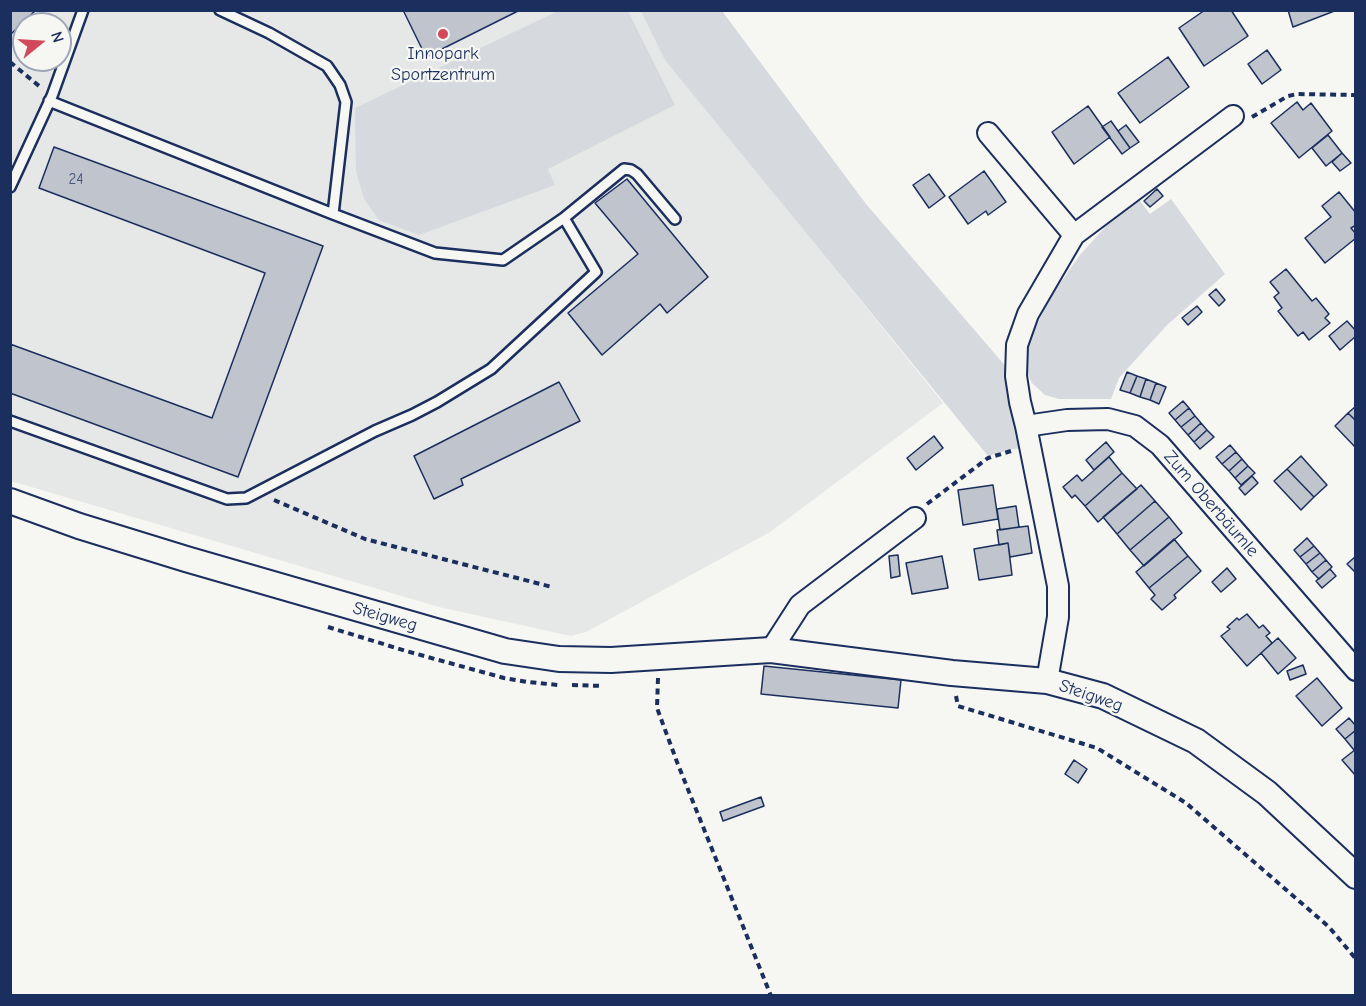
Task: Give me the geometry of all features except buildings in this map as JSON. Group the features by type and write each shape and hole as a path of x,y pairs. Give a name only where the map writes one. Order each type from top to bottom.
{"street":[{"path":"1047,681 1058,617 1058,586 1020,402 1016,376 1017,345 1028,314 1074,235 1233,116"},
{"path":"988,133 1074,235"},
{"name":"Zum Oberbäumle","path":"1026,426 1067,420 1108,418 1136,426 1160,445 1356,670"},
{"name":"Steigweg","path":"10,501 79,526 186,559 505,651 559,659 611,660 771,650 1047,681 1102,696 1197,741 1267,793 1356,876"},
{"path":"771,650 800,605 915,518"}],"lane":[{"path":"10,187 50,98 83,10"},
{"path":"220,10 269,33 327,66 340,85 346,102 333,214"},
{"path":"50,98 333,214 435,252 503,260 564,218 624,169 637,174 675,219"},
{"path":"10,421 228,499 246,498 375,431 437,402 491,369 596,272 564,218"}],"path":[{"path":"10,63 50,98"},
{"path":"1233,116 1253,117 1288,96 1297,94 1356,95"},
{"path":"915,518 920,509 988,458 1013,450"},
{"path":"259,493 365,539 552,587"},
{"path":"662,657 657,679 657,708 771,996"},
{"path":"952,672 958,706 1097,748 1186,802 1329,927 1356,959"}],"shaded area":[{"path":"10,11 642,11 666,59 943,403 770,532 586,632 571,636 439,607 11,481"},
{"path":"558,11 628,11 675,105 548,169 555,185 419,235 379,220 364,199 356,171 355,108"},
{"path":"641,11 722,11 866,204 1014,376 1028,448 1013,449 988,456 665,60"},
{"path":"1138,198 1150,214 1171,199 1225,274 1167,325 1119,378 1111,399 1059,399 1045,395 1032,383 1027,372 1026,358 1034,330 1051,296 1080,255 1107,225"}],"place":[{"name":"Innopark Sportzentrum","path":"443,34"}]}
